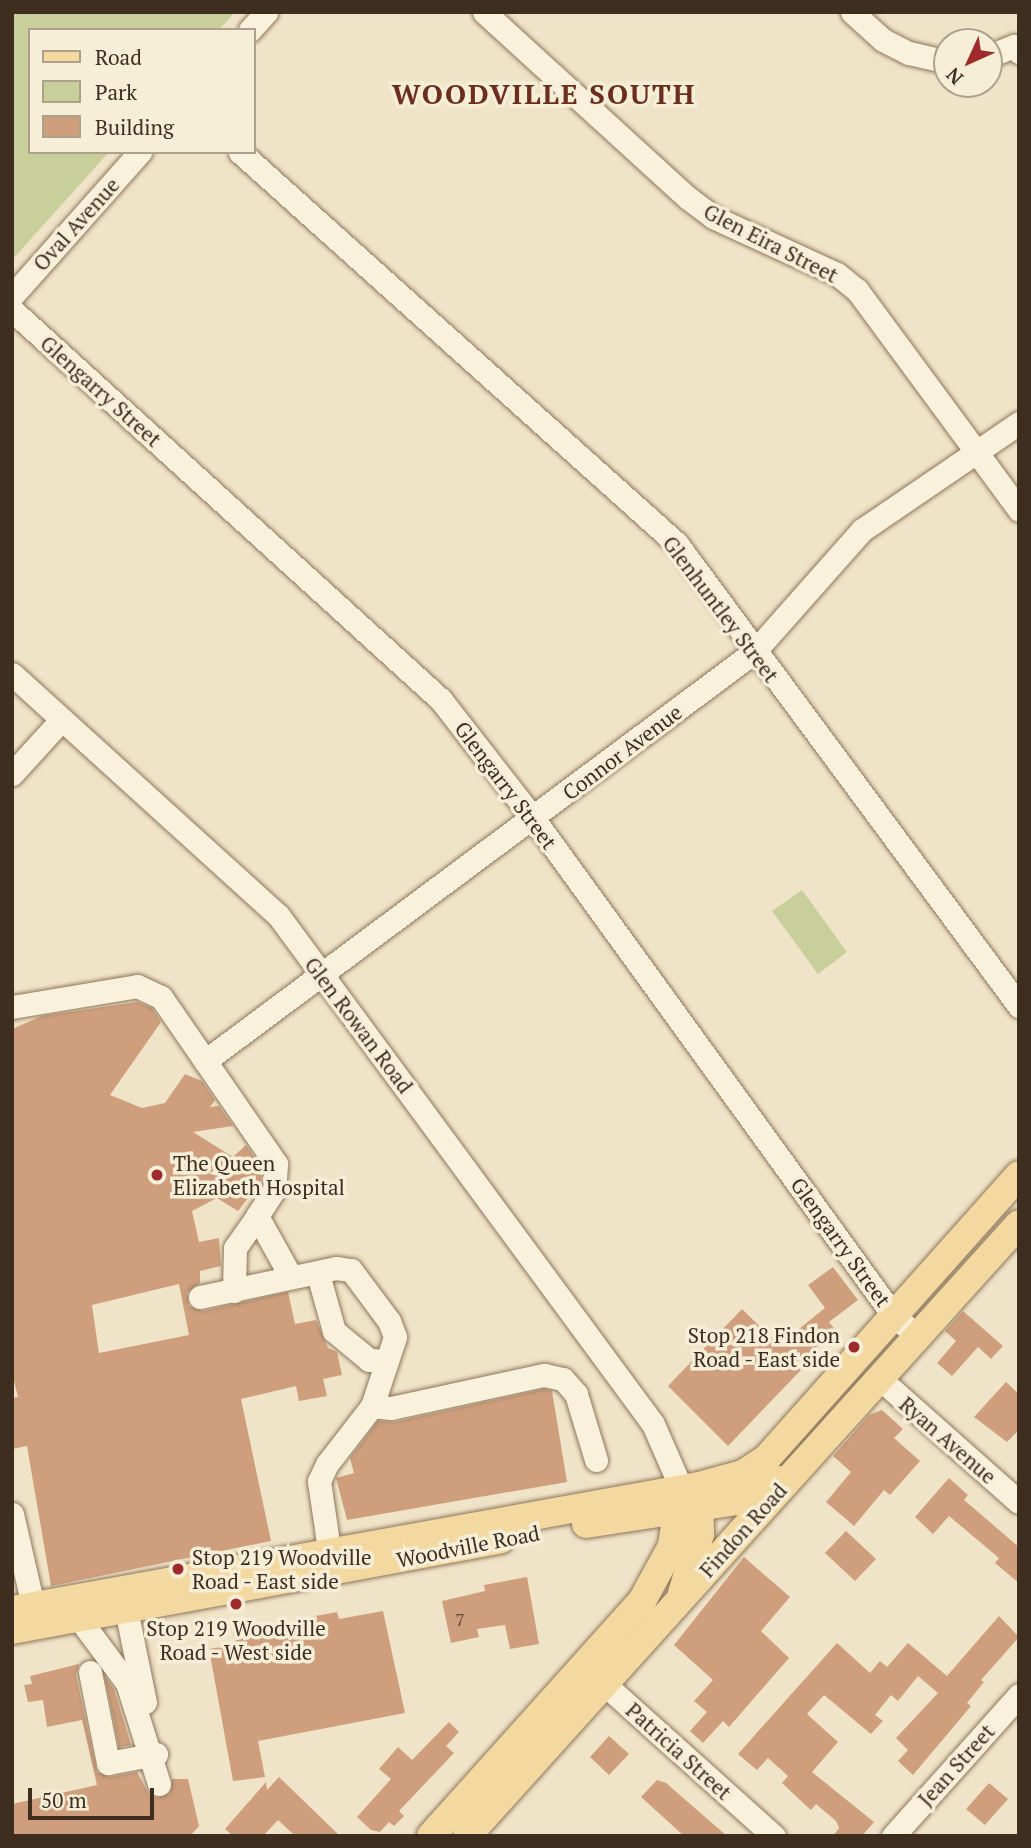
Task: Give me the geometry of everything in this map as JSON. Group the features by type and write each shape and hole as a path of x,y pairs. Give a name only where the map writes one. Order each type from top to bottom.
{"main road":[{"name":"Findon Road","path":"467,1836 593,1674 660,1573 690,1497 743,1474 766,1459 893,1315 1015,1187"},
{"name":"Findon Road","path":"431,1836 593,1674 681,1595 1019,1224"},
{"name":"Woodville Road","path":"12,1630 126,1609 331,1560 690,1497 737,1501 795,1472"},
{"name":"Woodville Road","path":"22,1608 639,1515 690,1497"},
{"path":"681,1595 699,1534 690,1497"},
{"path":"639,1515 653,1535 660,1573"}],"street":[{"path":"252,28 266,12"},
{"name":"Glen Eira Street","path":"484,12 696,205 713,217 837,274 857,290 1019,510"},
{"path":"852,12 901,49 933,58"},
{"name":"Oval Avenue","path":"12,296 138,154"},
{"name":"Glenhuntley Street","path":"242,154 677,544 754,652 1019,1006"},
{"name":"Glengarry Street","path":"12,310 441,700 533,818 893,1315 916,1335"},
{"name":"Connor Avenue","path":"205,1061 754,652 862,530 1019,423"},
{"name":"Glen Rowan Road","path":"12,674 265,900 653,1424 669,1435 690,1497"},
{"path":"12,774 62,719"},
{"path":"12,1007 137,986 170,1007 276,1164 274,1190 236,1248 234,1291"},
{"path":"257,1216 291,1278"},
{"path":"200,1297 318,1274 336,1268 351,1270 395,1337 372,1406 327,1464 320,1481 331,1560"},
{"path":"318,1274 334,1331 369,1360 387,1361"},
{"path":"372,1406 391,1408 544,1375 563,1379 576,1394 596,1460"},
{"name":"Ryan Avenue","path":"877,1377 1019,1502"},
{"path":"12,1514 22,1608"},
{"path":"126,1609 151,1755"},
{"path":"78,1618 127,1683 151,1755"},
{"path":"90,1672 108,1763 151,1755"},
{"name":"Patricia Street","path":"593,1674 774,1836"},
{"name":"Jean Street","path":"893,1836 1019,1695"}],"green space":[{"path":"12,12 235,12 221,28 28,28 28,154 107,154 12,260"},
{"path":"802,890 847,952 818,974 772,911"}],"building":[{"path":"137,1002 152,1008 161,1022 110,1095 142,1108 165,1103 185,1074 202,1081 215,1100 210,1107 219,1106 233,1126 193,1132 233,1157 246,1145 262,1168 261,1181 238,1211 217,1198 192,1211 199,1242 219,1238 221,1266 200,1271 200,1283 187,1293 189,1306 203,1311 288,1292 295,1324 316,1320 328,1348 337,1352 342,1375 323,1379 327,1396 299,1401 296,1386 241,1399 271,1541 51,1586 27,1446 12,1449 12,1398 18,1397 12,1373 12,1029 42,1016","holes":["179,1284 189,1335 99,1353 92,1305"]},
{"path":"833,1267 858,1300 829,1322 836,1331 795,1364 801,1370 728,1446 668,1386 742,1309 779,1345 825,1308 808,1285"},
{"path":"963,1311 1003,1346 991,1359 978,1347 952,1376 937,1363 956,1341 945,1331"},
{"path":"1006,1382 1019,1394 1019,1430 1007,1442 974,1417"},
{"path":"544,1389 552,1391 567,1482 347,1520 336,1478 354,1473 350,1458 378,1421 394,1422"},
{"path":"882,1410 903,1429 894,1438 920,1461 890,1495 884,1490 854,1526 826,1502 851,1472 833,1456 869,1415"},
{"path":"949,1478 968,1495 964,1500 1019,1547 1019,1583 995,1563 999,1558 949,1516 933,1534 915,1517"},
{"path":"846,1531 876,1559 855,1581 825,1553"},
{"path":"744,1557 790,1597 761,1631 789,1658 729,1727 723,1721 703,1743 690,1731 707,1712 694,1701 713,1680 674,1645"},
{"path":"527,1577 539,1644 510,1649 505,1625 477,1629 479,1637 451,1643 442,1601 485,1591 484,1585"},
{"path":"383,1611 405,1713 258,1741 265,1777 233,1781 209,1649 235,1645 233,1632 254,1623 263,1627 266,1639 307,1632 305,1618 337,1612 339,1619"},
{"path":"999,1616 1019,1637 981,1680 984,1682 967,1703 971,1706 913,1775 898,1761 908,1750 896,1738 938,1693 918,1676 898,1701 891,1695 875,1715 883,1721 871,1734 824,1695 807,1714 838,1742 812,1772 874,1822 862,1836 833,1836 839,1828 836,1821 816,1804 811,1810 800,1800 782,1783 788,1776 768,1758 757,1770 738,1754 837,1643 870,1673 880,1661 887,1667 908,1643 947,1676"},
{"path":"79,1664 76,1675 97,1772 110,1777 137,1772 149,1794 157,1798 170,1793 172,1779 188,1779 199,1826 190,1836 12,1836 12,1804 97,1785 82,1720 47,1727 43,1700 28,1702 24,1685 32,1684 30,1676"},
{"path":"105,1677 114,1689 131,1745 119,1747"},
{"path":"449,1722 459,1732 446,1746 454,1753 399,1811 404,1816 394,1826 389,1822 380,1832 371,1830 357,1817 391,1779 379,1769 398,1747 412,1760"},
{"path":"609,1736 629,1754 609,1775 590,1757"},
{"path":"279,1777 340,1836 295,1836 278,1820 263,1836 233,1836 225,1829 266,1782 267,1790"},
{"path":"657,1780 666,1783 727,1836 684,1836 641,1797"},
{"path":"989,1783 1008,1799 985,1825 966,1809"}],"place":[{"name":"The Queen Elizabeth Hospital","path":"157,1175"},
{"name":"Stop 218 Findon Road - East side","path":"854,1347"},
{"name":"Stop 219 Woodville Road - East side","path":"178,1569"},
{"name":"Stop 219 Woodville Road - West side","path":"236,1604"}],"district":[{"name":"WOODVILLE SOUTH","path":"544,94"}]}
